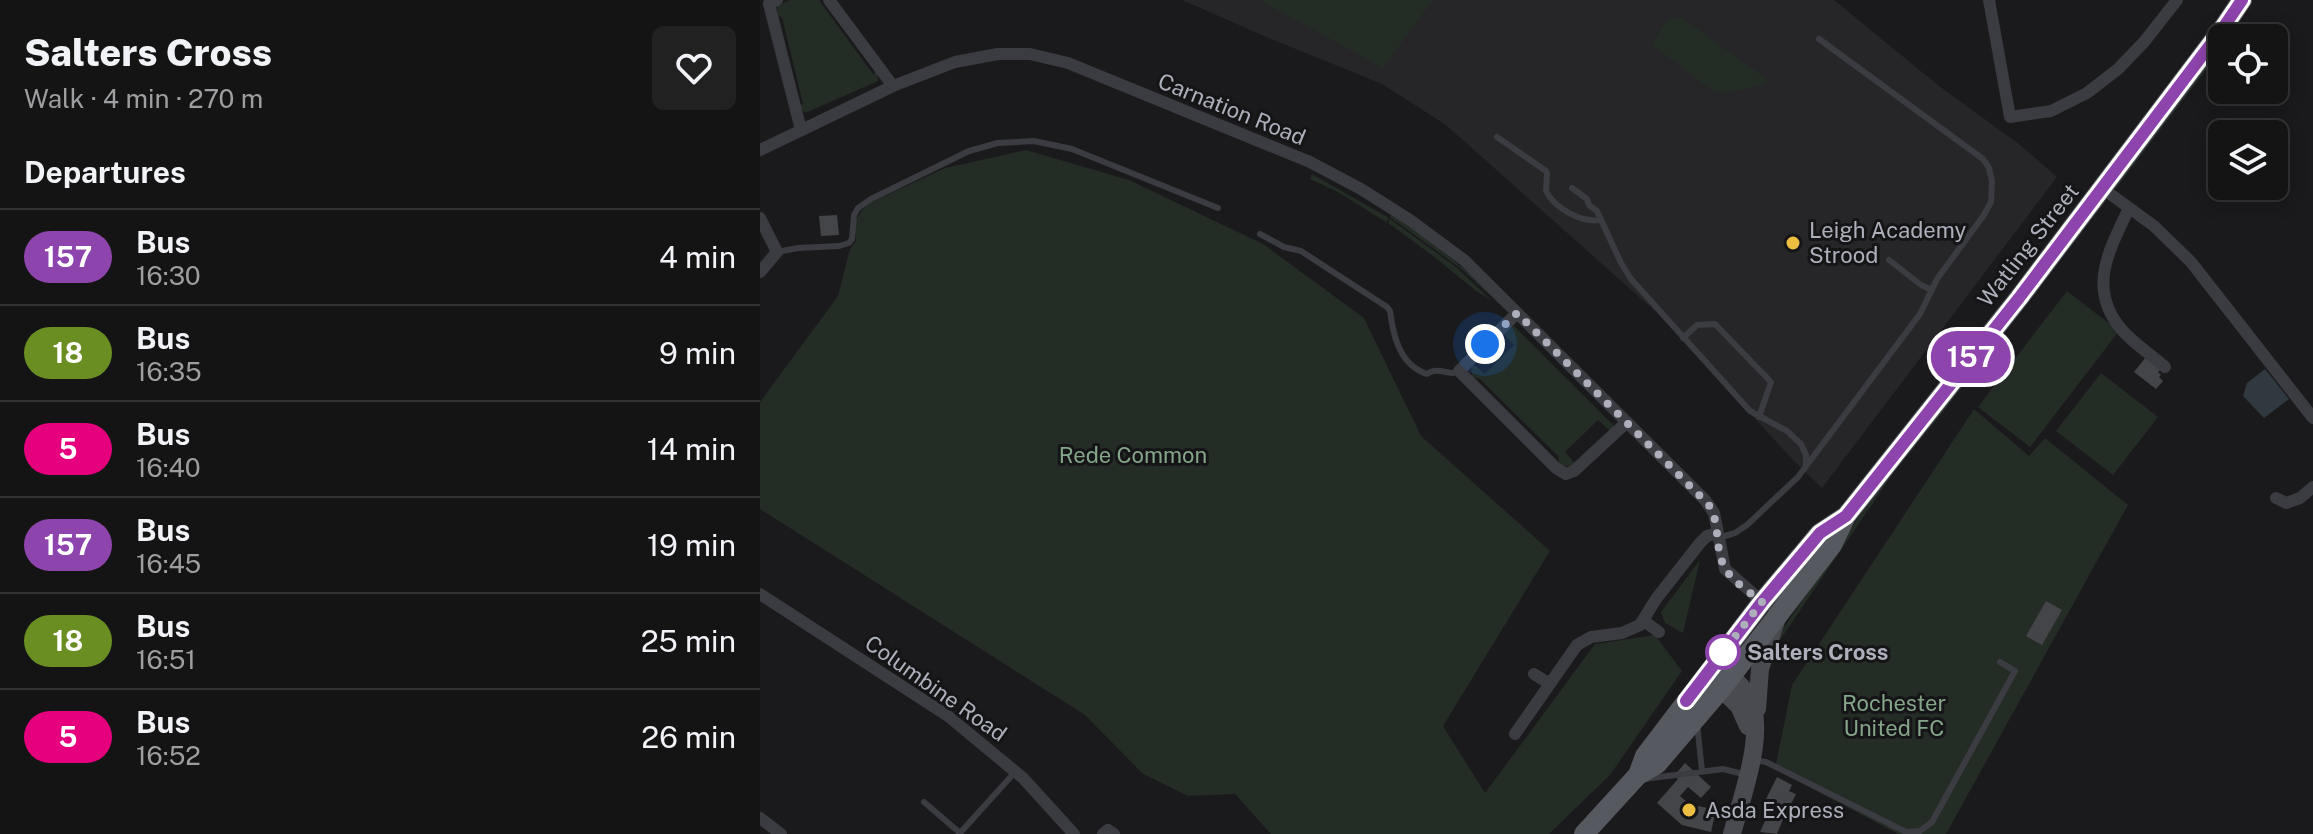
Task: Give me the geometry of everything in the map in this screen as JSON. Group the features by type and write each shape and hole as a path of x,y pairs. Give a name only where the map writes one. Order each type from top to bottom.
{"main road":[{"name":"Watling Street","path":"1584,834 1636,778 1645,756 1696,709 1771,608 1820,533 1846,516 2019,298 2242,0"},
{"path":"1732,834 1751,747 1771,608"},
{"path":"1718,676 1749,697 1751,747"},
{"path":"1696,709 1720,706 1740,719 1751,747"}],"street":[{"path":"777,0 769,4 801,130"},
{"path":"829,0 893,86"},
{"path":"1989,0 2010,117 2051,111 2087,93 2127,60 2177,0"},
{"name":"Carnation Road","path":"760,150 893,86 955,62 998,54 1030,54 1068,63 1310,162 1410,220 1464,260 1708,504 1715,517 1725,569 1771,608"},
{"path":"2102,188 2160,231 2197,269 2313,418"},
{"path":"2129,208 2108,252 2102,276 2105,297 2122,330 2165,367"},
{"path":"760,218 777,252 760,272"},
{"path":"1517,313 1456,372 1565,473 1574,471 1627,422"},
{"path":"2276,498 2286,503 2300,498 2313,487"},
{"path":"1515,734 1574,649 1591,637 1628,631 1644,621 1659,594 1700,543 1707,536 1718,536"},
{"name":"Columbine Road","path":"760,594 948,716 1016,771 1074,834"},
{"path":"1644,621 1659,632"},
{"path":"1534,674 1550,684"},
{"path":"760,818 781,834"},
{"path":"1103,834 1108,830 1114,834"}],"lane":[{"path":"1718,536 1735,533 1750,523 1806,467 1920,314 1932,290 1989,207 1993,192 1989,168 1979,155 1819,39"},
{"path":"1497,137 1546,171 1546,191 1558,206 1588,220 1601,220"},
{"path":"777,252 849,243 854,215 871,199 969,151 998,143 1034,141 1072,149 1218,208"},
{"path":"1572,188 1587,200 1601,220 1627,273 1750,411 1787,431 1801,444 1806,455 1806,467"},
{"path":"1260,234 1284,247 1301,251 1387,307 1399,347 1420,371 1426,374 1456,372"},
{"path":"1889,260 1932,290"},
{"path":"1683,338 1697,325 1715,324 1758,367 1771,382 1759,417"},
{"path":"1636,778 1723,769 1751,747 1766,762 1906,832 1920,831 1932,822 2015,671 2000,662"},
{"path":"1696,709 1702,771"},
{"path":"924,802 960,833 1016,771"}],"shaded area":[{"name":"Leigh Academy Strood","path":"1182,0 1834,0 2057,177 1822,488 1657,313 1446,125 1382,84"},
{"path":"2265,369 2289,399 2264,418 2243,396 2247,383"}],"green space":[{"path":"790,0 819,0 873,74 877,71 878,81 805,113 799,106 803,104 782,17 778,16 777,6"},
{"path":"1259,0 1433,0 1383,68"},
{"path":"1681,17 1768,80 1764,85 1732,92 1714,92 1651,44 1669,18"},
{"path":"2208,60 2208,67 2115,187"},
{"name":"Rede Common","path":"1026,150 1129,180 1263,244 1364,318 1421,436 1550,551 1443,726 1485,793 1595,644 1655,635 1682,671 1610,775 1549,834 1271,834 1235,794 1188,796 1143,774 1085,715 760,509 760,402 838,296 850,249 856,241 855,221 863,209 945,168"},
{"path":"1312,174 1389,218 1386,222 1310,179"},
{"path":"2101,202 2105,202 1900,463 1774,653 1775,643 1785,626 1890,471"},
{"path":"1392,214 1465,270 1504,308 1460,268 1390,217"},
{"path":"1390,219 1456,267 1491,300 1388,223"},
{"path":"2067,291 2119,331 2030,447 1978,407"},
{"path":"1513,325 1614,426 1611,432 1598,420 1565,452 1577,466 1559,464 1558,456 1480,379 1472,377 1471,362 1485,374 1514,345 1502,332"},
{"path":"2101,373 2158,417 2113,475 2056,431"},
{"name":"Rochester United FC","path":"1974,409 2029,456 2045,438 2128,505 1946,834 1898,834 1775,769 1792,685"},
{"path":"1700,560 1683,633 1665,623 1661,612"}],"building":[{"path":"837,215 839,235 821,236 819,216"},
{"path":"2146,357 2161,369 2158,372 2163,381 2156,389 2134,372"},
{"path":"2046,601 2062,610 2042,645 2026,636"},
{"name":"Asda Express","path":"1685,763 1711,787 1701,798 1688,787 1680,796 1695,809 1698,806 1716,810 1711,832 1682,825 1657,803 1678,779 1674,776"},
{"path":"1777,777 1792,785 1789,791 1796,794 1788,810 1766,799"},
{"path":"1770,810 1784,817 1777,834 1760,832"}],"bus line":[{"name":"157","path":"1686,701 1820,533 1846,516 2019,298 2242,0"}],"place":[{"name":"Leigh Academy Strood","path":"1793,243"},
{"name":"Salters Cross","path":"1723,652"},
{"name":"Asda Express","path":"1689,810"}],"route":[{"path":"1485,344 1517,313 1712,509 1724,566 1762,602 1723,652"}]}
